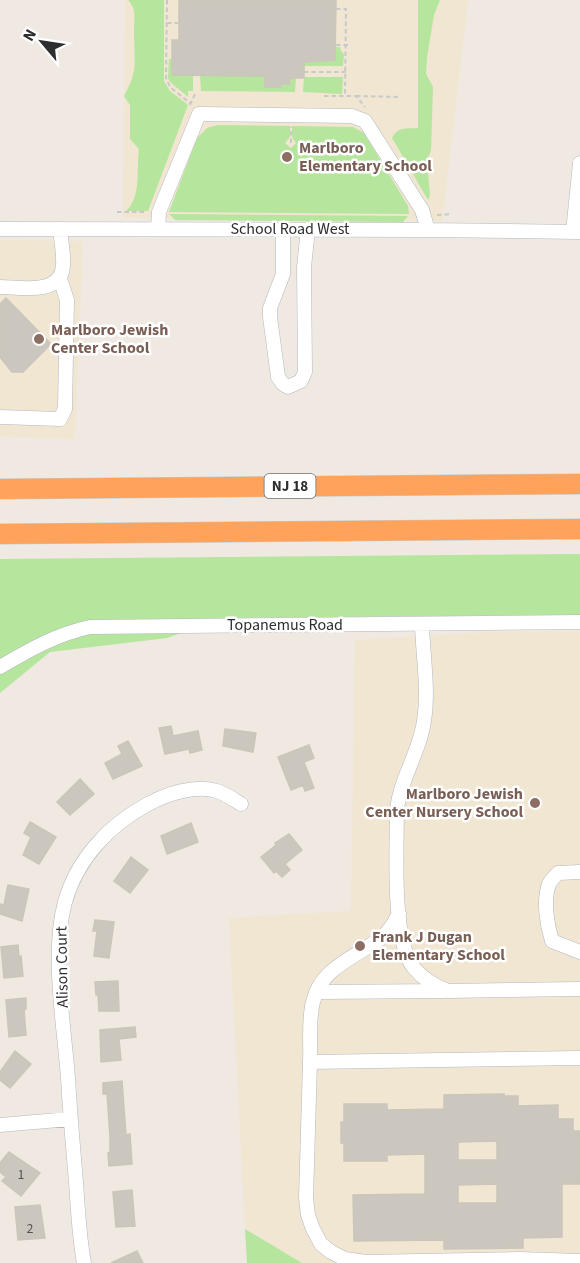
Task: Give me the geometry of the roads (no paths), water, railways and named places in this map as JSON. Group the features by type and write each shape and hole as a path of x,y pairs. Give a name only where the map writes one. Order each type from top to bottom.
{"highway":[{"name":"NJ 18","path":"0,489 580,484"},
{"path":"0,534 580,529"}],"street":[{"path":"158,229 159,212 199,114 352,116 364,121 422,210 428,230"},
{"path":"576,232 580,163"},
{"name":"School Road West","path":"0,229 576,232"},
{"path":"0,417 60,419 65,409 67,300 60,279 63,267 60,229"},
{"path":"283,230 283,274 270,308 270,317 278,377 288,387 301,381 305,372 304,267 308,230"},
{"path":"0,287 38,288 52,285 60,279"},
{"name":"Topanemus Road","path":"0,667 51,639 73,630 90,627 580,622"},
{"path":"422,625 426,708 421,735 399,795 397,810 399,914 407,954 413,968 432,984 448,991"},
{"name":"Alison Court","path":"84,1263 70,1119 59,939 66,900 81,866 96,845 118,824 138,810 161,798 190,790 209,789 224,793 241,804"},
{"path":"580,872 558,873 550,883 547,899 548,928 552,941 580,952"},
{"path":"399,914 382,938 336,968 322,980 313,1001 307,1206 313,1229 321,1244 331,1252 345,1259 366,1262 519,1259 580,1261"},
{"path":"317,992 580,989"},
{"path":"310,1062 580,1058"},
{"path":"0,1125 70,1119"}],"place":[{"name":"Marlboro Elementary School","path":"287,157"},
{"name":"Marlboro Jewish Center School","path":"39,339"},
{"name":"Marlboro Jewish Center Nursery School","path":"535,803"},
{"name":"Frank J Dugan Elementary School","path":"360,946"}]}
